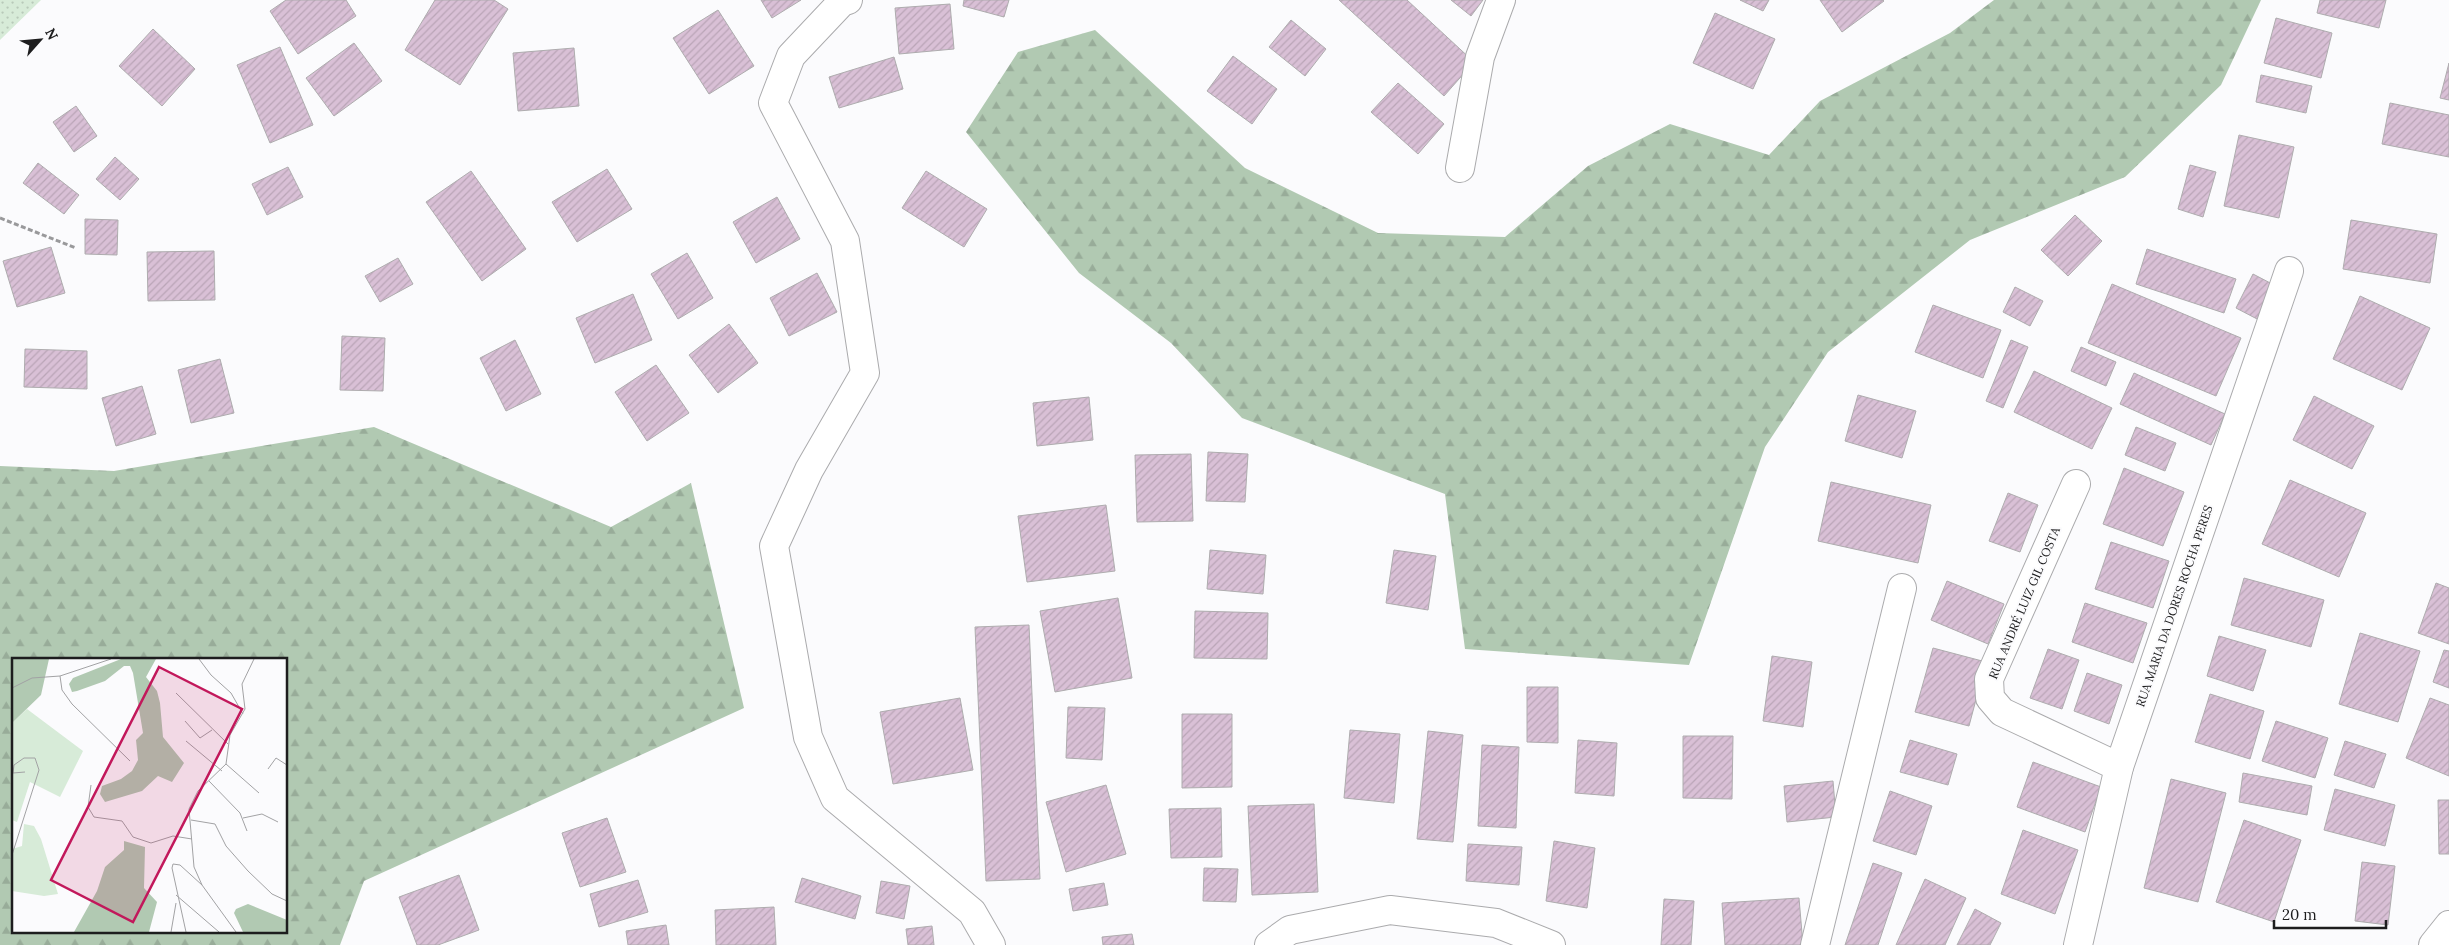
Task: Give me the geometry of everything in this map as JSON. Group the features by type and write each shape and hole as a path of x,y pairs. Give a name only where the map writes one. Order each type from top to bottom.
{"street":[{"path":"848,0 842,2 791,56 773,103 845,240 865,373 809,470 774,546 808,737 835,798 972,912 991,945"},
{"path":"1460,168 1480,57 1501,0"},
{"name":"RUA MARIA DA DORES ROCHA PERES","path":"2078,945 2119,767 2289,272"},
{"name":"RUA ANDRÉ LUIZ GIL COSTA","path":"2076,484 1989,680 1990,698 2002,712 2119,767"},
{"path":"1815,945 1902,588"},
{"path":"1269,945 1290,930 1390,910 1496,924 1550,945"},
{"path":"2433,945 2449,925"}],"path":[{"path":"0,218 76,248"}],"green space":[{"path":"0,0 41,0 0,40"},
{"path":"1994,0 2261,0 2221,85 2125,177 1970,240 1828,352 1765,447 1689,665 1465,649 1445,494 1242,418 1171,343 1079,273 966,132 1018,52 1095,30 1245,168 1378,233 1505,237 1588,166 1670,124 1769,155 1820,101 1950,33"},
{"path":"374,427 611,527 691,483 744,708 364,881 340,945 0,945 0,466 114,471"}],"building":[{"path":"286,0 346,0 356,16 298,54 270,11"},
{"path":"435,0 494,0 508,9 460,85 405,50"},
{"path":"761,0 801,0 772,18"},
{"path":"964,0 1009,0 1004,17 963,6"},
{"path":"1339,0 1407,0 1474,62 1444,96"},
{"path":"1451,0 1483,0 1471,16"},
{"path":"1740,0 1769,0 1763,11"},
{"path":"1820,0 1883,0 1884,1 1842,32"},
{"path":"2320,0 2386,0 2379,28 2317,13"},
{"path":"950,4 954,49 899,54 895,8"},
{"path":"718,10 754,66 709,94 673,38"},
{"path":"1715,13 1775,39 1753,89 1693,63"},
{"path":"2276,18 2332,33 2321,78 2264,63"},
{"path":"1291,20 1326,49 1305,76 1269,47"},
{"path":"153,29 195,69 162,106 119,66"},
{"path":"354,43 382,81 334,116 306,78"},
{"path":"280,47 313,125 270,143 237,65"},
{"path":"574,48 579,106 518,111 513,53"},
{"path":"1233,56 1277,89 1252,124 1207,91"},
{"path":"894,57 903,89 839,108 829,77"},
{"path":"2449,63 2449,100 2440,98"},
{"path":"2261,75 2312,86 2306,113 2256,102"},
{"path":"1398,83 1444,124 1418,154 1371,112"},
{"path":"2390,103 2449,115 2449,157 2382,144"},
{"path":"76,106 97,136 74,152 53,122"},
{"path":"2239,135 2294,147 2279,218 2224,206"},
{"path":"115,157 139,179 120,200 96,179"},
{"path":"38,163 79,195 64,214 23,183"},
{"path":"2190,165 2216,172 2203,217 2178,209"},
{"path":"288,167 303,197 267,215 252,184"},
{"path":"607,169 632,209 577,242 552,202"},
{"path":"471,171 526,249 482,281 426,202"},
{"path":"926,171 987,209 964,247 902,208"},
{"path":"777,197 800,239 756,263 733,222"},
{"path":"2075,215 2102,241 2068,276 2041,250"},
{"path":"85,219 118,220 117,255 85,254"},
{"path":"2351,220 2437,234 2430,283 2343,269"},
{"path":"51,247 65,293 17,307 3,261"},
{"path":"2147,249 2236,279 2224,313 2136,284"},
{"path":"214,251 215,300 148,301 147,252"},
{"path":"687,253 713,298 678,319 651,274"},
{"path":"398,258 413,284 380,302 365,276"},
{"path":"817,273 837,312 789,336 770,298"},
{"path":"2253,274 2276,286 2259,320 2236,308"},
{"path":"2112,284 2241,338 2216,396 2088,343"},
{"path":"2015,287 2043,301 2030,326 2003,312"},
{"path":"633,294 652,340 595,363 576,318"},
{"path":"2360,296 2430,328 2402,390 2333,359"},
{"path":"1933,305 2001,330 1983,378 1915,352"},
{"path":"729,324 758,363 718,393 689,355"},
{"path":"342,336 385,338 383,391 340,390"},
{"path":"515,340 541,394 506,411 480,358"},
{"path":"2011,340 2028,347 2003,408 1986,401"},
{"path":"2081,347 2116,362 2106,386 2071,371"},
{"path":"25,349 87,351 87,389 24,387"},
{"path":"220,359 234,413 191,423 178,370"},
{"path":"656,365 689,413 647,441 615,392"},
{"path":"2034,371 2112,408 2092,449 2014,412"},
{"path":"2134,373 2225,414 2211,445 2120,404"},
{"path":"142,386 156,434 116,446 102,398"},
{"path":"1858,395 1916,411 1902,458 1845,441"},
{"path":"2314,396 2374,426 2352,469 2293,440"},
{"path":"1089,397 1093,440 1037,446 1033,403"},
{"path":"2136,427 2176,443 2165,471 2125,455"},
{"path":"1208,452 1248,454 1245,502 1206,501"},
{"path":"1191,454 1193,521 1137,522 1135,455"},
{"path":"2124,468 2184,492 2163,546 2103,524"},
{"path":"2290,480 2366,513 2339,577 2262,544"},
{"path":"1831,482 1931,505 1918,563 1818,541"},
{"path":"2008,493 2038,505 2020,552 1989,541"},
{"path":"1106,505 1115,571 1027,582 1018,516"},
{"path":"2111,542 2169,561 2153,608 2095,589"},
{"path":"1210,550 1266,555 1263,594 1207,589"},
{"path":"1394,550 1436,556 1428,610 1386,603"},
{"path":"2244,578 2324,600 2311,647 2231,625"},
{"path":"1947,581 2004,604 1988,644 1931,620"},
{"path":"2436,583 2449,588 2449,644 2418,633"},
{"path":"1118,598 1132,678 1055,692 1040,611"},
{"path":"2085,603 2147,623 2133,663 2072,642"},
{"path":"1195,611 1268,613 1267,659 1194,658"},
{"path":"1029,625 1040,879 986,881 975,627"},
{"path":"2360,633 2420,651 2398,722 2339,704"},
{"path":"2219,636 2266,650 2253,691 2207,676"},
{"path":"1933,648 1986,662 1969,726 1915,712"},
{"path":"2048,649 2079,660 2062,709 2030,698"},
{"path":"2444,650 2449,651 2449,688 2433,682"},
{"path":"1772,656 1812,662 1803,727 1763,721"},
{"path":"2087,673 2122,685 2109,724 2074,711"},
{"path":"1527,687 1558,687 1558,743 1527,742"},
{"path":"2210,694 2264,711 2250,759 2195,742"},
{"path":"960,698 973,770 893,784 880,712"},
{"path":"2430,698 2449,705 2449,776 2406,758"},
{"path":"1068,707 1105,708 1102,760 1066,758"},
{"path":"1182,714 1232,714 1232,787 1182,788"},
{"path":"2276,721 2328,738 2315,778 2262,761"},
{"path":"1350,730 1400,734 1394,803 1344,798"},
{"path":"1428,731 1463,735 1453,842 1417,839"},
{"path":"1683,736 1733,736 1732,799 1683,798"},
{"path":"1578,740 1617,743 1614,796 1575,793"},
{"path":"1910,740 1957,754 1948,785 1900,772"},
{"path":"2345,741 2386,754 2374,788 2334,775"},
{"path":"1482,745 1519,747 1516,828 1478,826"},
{"path":"2033,762 2101,787 2085,832 2017,807"},
{"path":"2243,773 2312,786 2307,815 2239,802"},
{"path":"2171,779 2226,793 2198,902 2144,888"},
{"path":"1833,781 1836,817 1787,822 1784,786"},
{"path":"1106,785 1126,854 1066,872 1046,802"},
{"path":"2335,789 2395,805 2385,846 2324,830"},
{"path":"1890,791 1932,806 1916,855 1873,841"},
{"path":"2438,800 2449,800 2449,854 2439,854"},
{"path":"1314,804 1318,892 1252,895 1248,806"},
{"path":"1221,808 1222,857 1171,858 1169,809"},
{"path":"607,818 626,872 580,887 562,833"},
{"path":"2244,820 2301,840 2274,922 2216,902"},
{"path":"2023,830 2078,850 2055,914 2001,894"},
{"path":"1554,841 1595,848 1587,908 1546,901"},
{"path":"1468,844 1522,847 1519,885 1466,881"},
{"path":"2362,862 2395,866 2388,925 2355,921"},
{"path":"1873,863 1902,873 1878,945 1845,945"},
{"path":"1204,868 1238,869 1236,902 1203,901"},
{"path":"459,875 479,930 438,945 417,945 399,897"},
{"path":"802,878 861,896 855,919 795,902"},
{"path":"1925,879 1966,898 1945,945 1896,945"},
{"path":"638,880 648,912 599,927 590,894"},
{"path":"881,881 910,886 904,919 876,913"},
{"path":"1104,883 1108,905 1073,911 1069,889"},
{"path":"1799,898 1803,945 1725,945 1722,903"},
{"path":"1664,899 1694,901 1691,945 1661,945"},
{"path":"774,907 776,945 716,945 715,910"},
{"path":"1975,909 2001,923 1990,945 1957,945"},
{"path":"666,925 669,945 628,945 626,931"},
{"path":"932,926 934,945 908,945 906,929"},
{"path":"1132,934 1134,945 1103,945 1102,937"}]}
